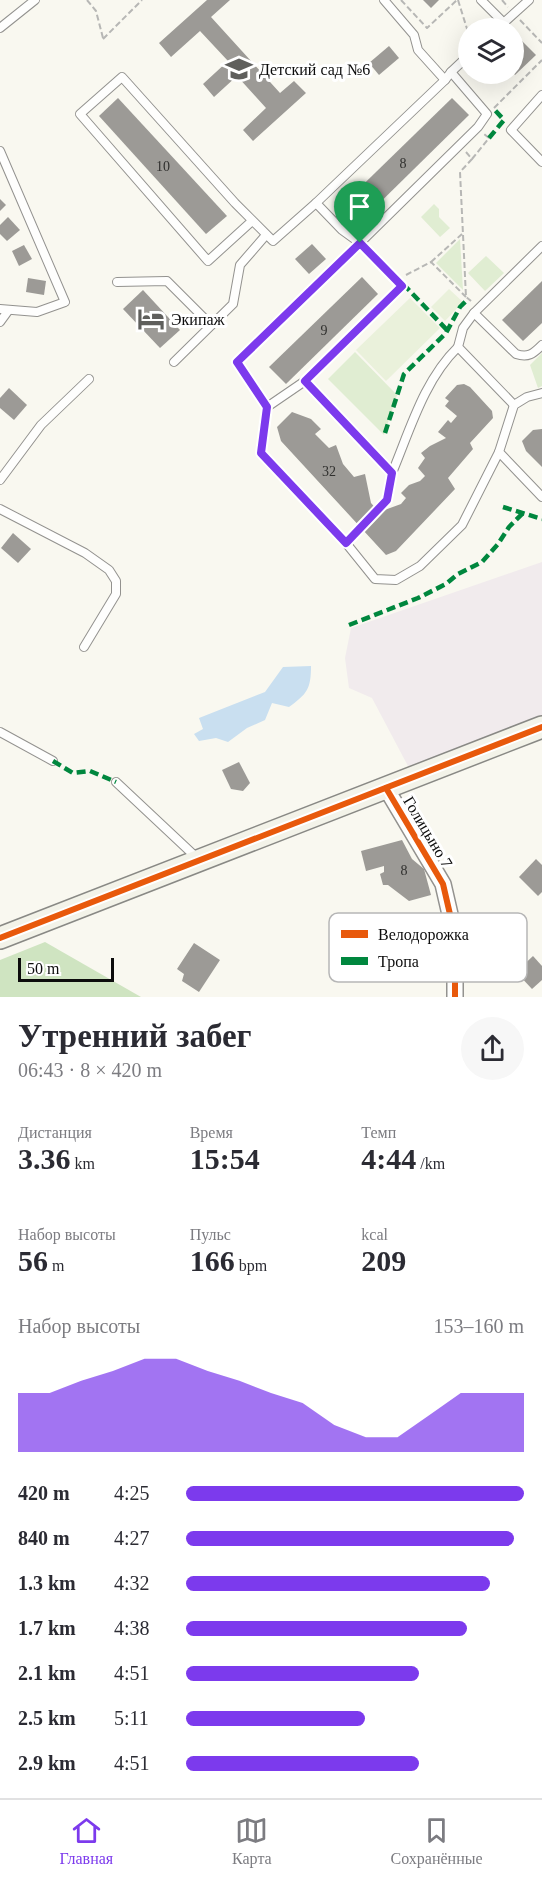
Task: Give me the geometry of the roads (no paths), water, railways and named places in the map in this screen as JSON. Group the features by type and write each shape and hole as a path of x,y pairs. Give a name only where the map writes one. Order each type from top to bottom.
{"street":[{"path":"0,938 542,728"},
{"name":"Голицыно 7","path":"386,788 444,884 450,913"},
{"name":"Голицыно 7","path":"454,982 454,997"}],"lane":[{"path":"0,28 35,0"},
{"path":"384,0 414,35 417,50 445,80"},
{"path":"481,0 495,18"},
{"path":"509,18 529,0"},
{"path":"252,221 208,261 80,114 122,77 252,221 273,241 458,66"},
{"path":"451,72 487,114 478,128 237,362 267,407 261,453 346,543 375,579 396,580 420,566 462,525 499,452 514,405 527,397 542,393"},
{"path":"542,95 512,130 542,162"},
{"path":"0,152 65,302 37,312 4,310 0,322"},
{"path":"267,407 305,381 402,286 360,243 342,230 316,202"},
{"path":"174,362 233,304 240,265 266,235"},
{"path":"346,543 387,500 392,473 433,378 443,361 458,347 463,328 476,310 542,246"},
{"path":"117,282 167,281 212,325"},
{"path":"476,310 516,354 524,356 533,354 542,345"},
{"path":"458,347 514,405"},
{"path":"0,480 41,425 89,379"},
{"path":"305,381 392,473"},
{"path":"499,452 542,497"},
{"path":"0,509 85,553 109,570 116,581 116,594 84,647"},
{"path":"0,732 53,762"},
{"path":"116,782 200,861"}],"water":[{"path":"311,666 307,690 289,707 272,703 265,720 247,728 228,742 216,738 199,741 194,734 203,729 199,718 265,692 283,667"}],"place":[{"name":"Детский сад №6","path":"239,69"},
{"name":"Экипаж","path":"151,319"}]}
